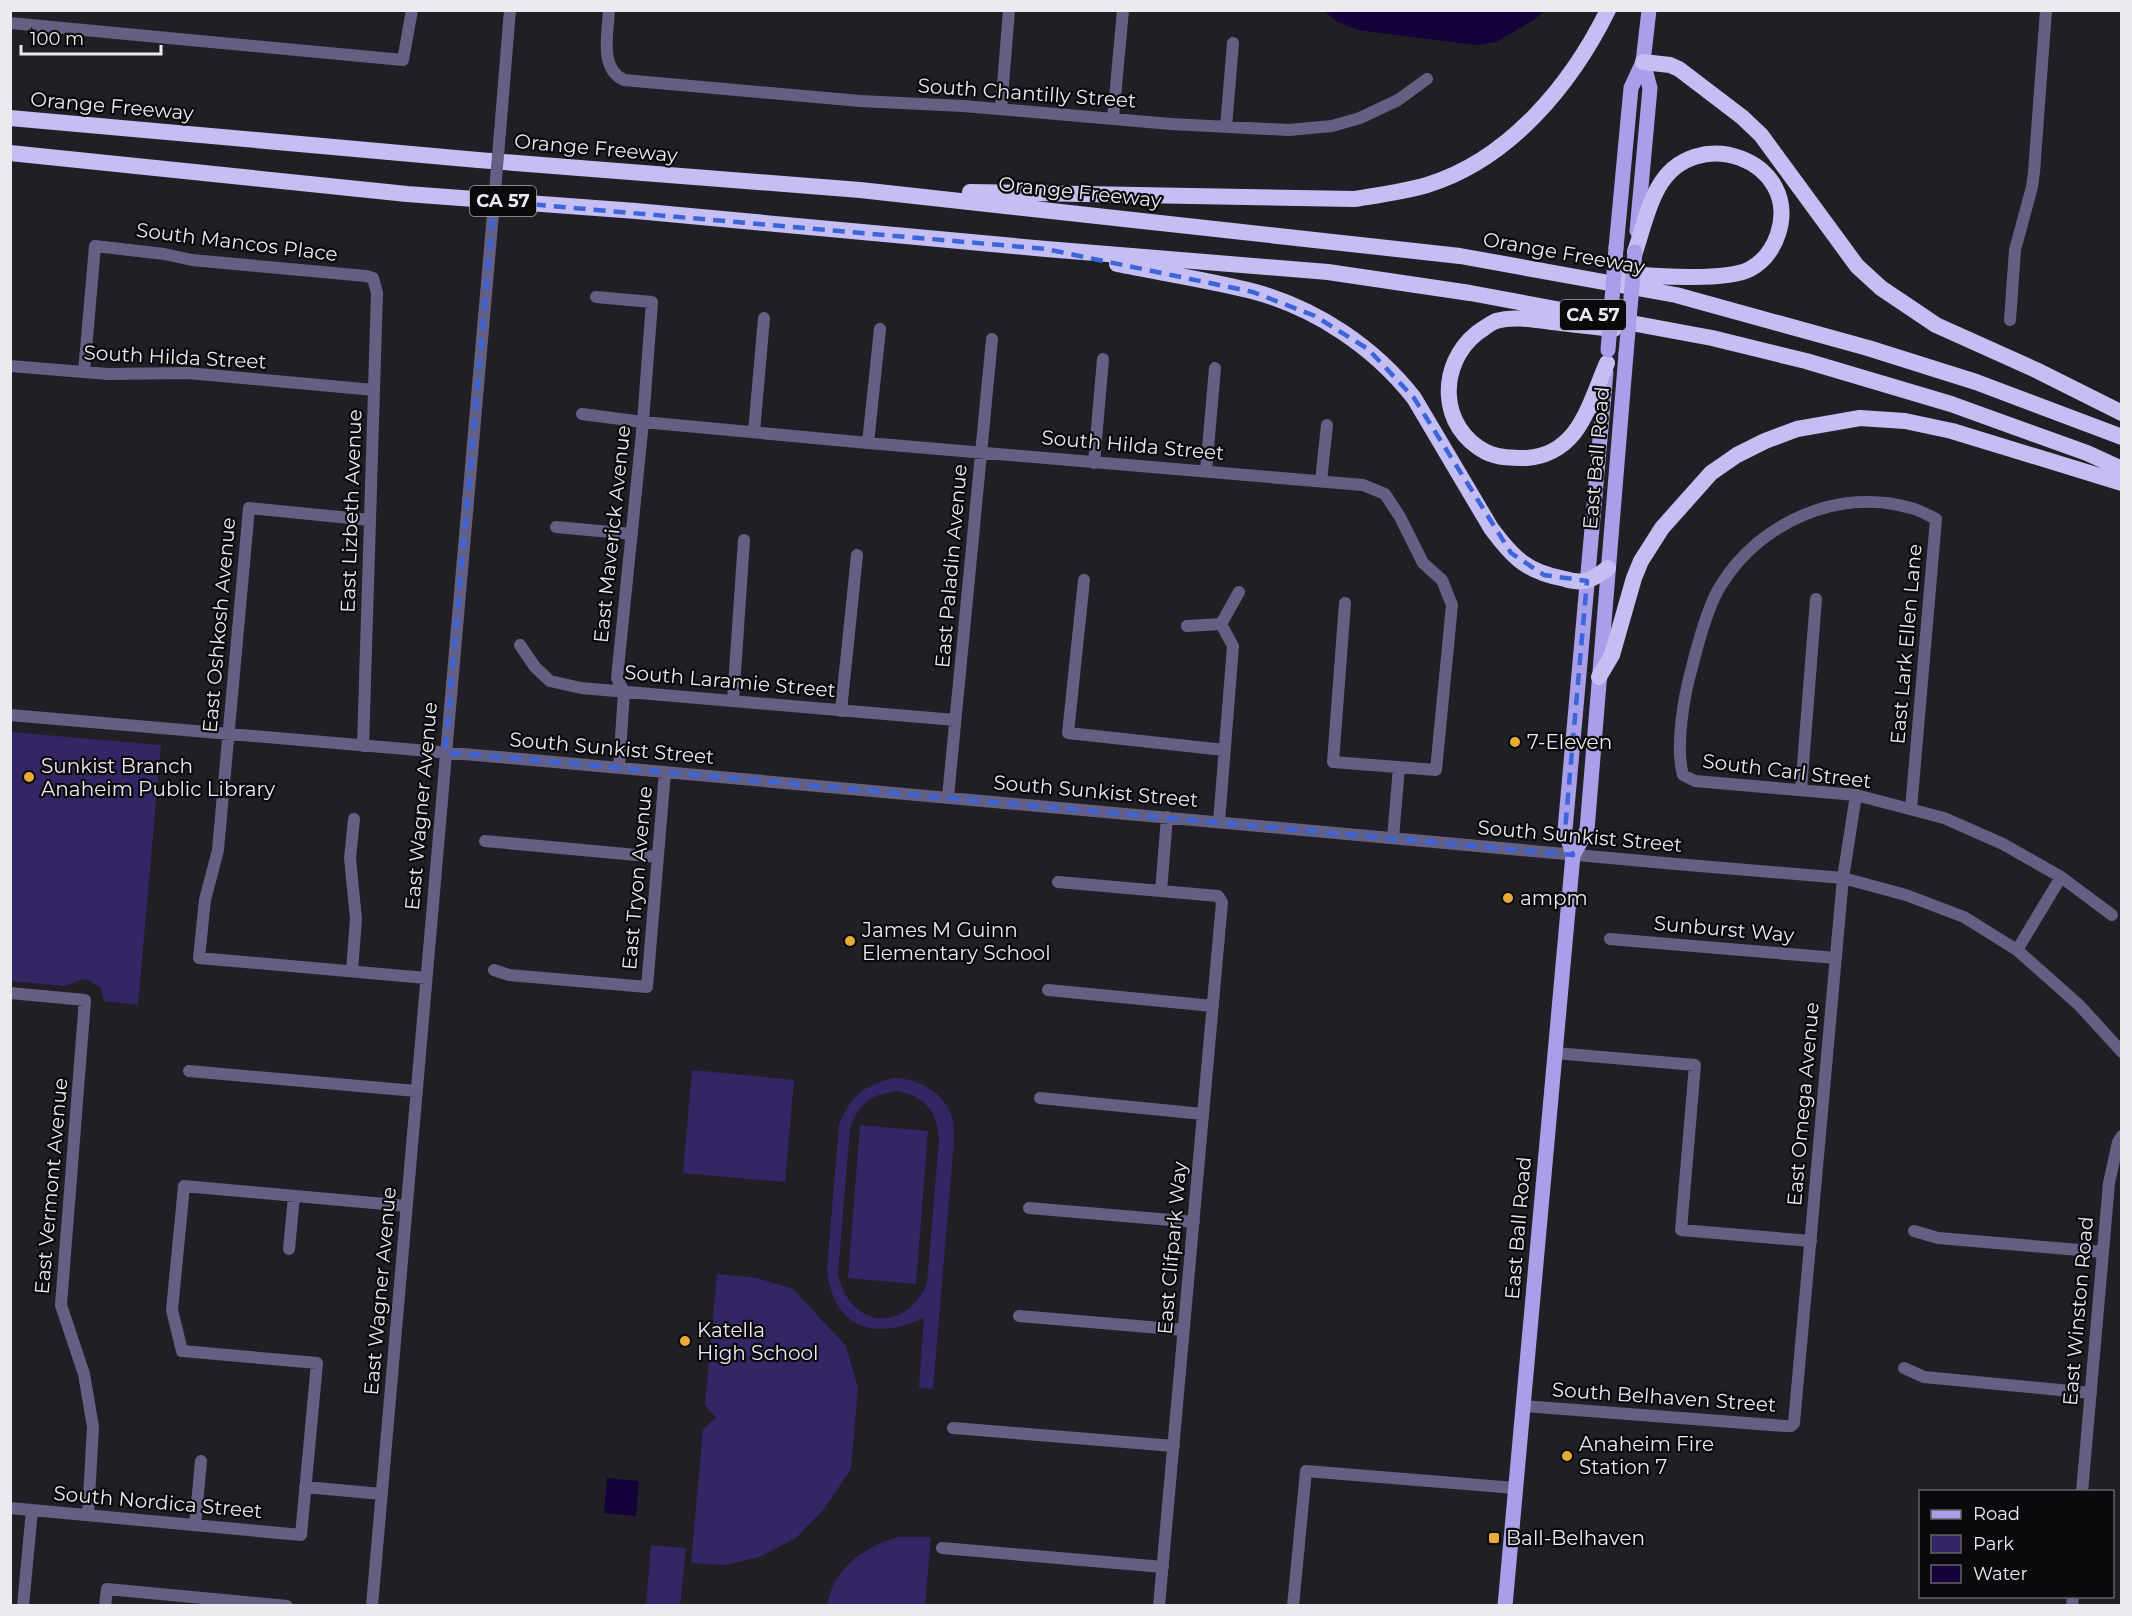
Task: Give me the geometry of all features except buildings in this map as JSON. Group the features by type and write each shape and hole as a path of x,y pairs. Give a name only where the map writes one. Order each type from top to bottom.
{"highway":[{"path":"860,190 1343,199 1398,192 1428,185 1465,169 1528,123 1555,94 1573,70 1608,10"},
{"path":"1643,62 1670,65 1679,69 1742,117 1761,135 1857,266 1881,288 1936,325 2036,370 2121,413"},
{"name":"Orange Freeway","path":"10,118 478,160 860,190 1460,256 1676,295 1868,348 1976,382 2121,438"},
{"name":"CA 57","path":"10,153 407,194 636,211 1046,249 1328,272 1482,295 1712,338 1806,361 1951,404 2087,453 2121,470"},
{"path":"1460,256 1650,276 1738,274 1758,264 1766,256 1777,237 1781,215 1776,191 1762,170 1751,162 1734,155 1716,153 1693,157 1673,169 1657,189 1635,252"},
{"path":"1046,249 1253,292 1295,307 1342,331 1368,349 1414,398 1491,528 1511,553 1532,570 1544,575 1575,581 1587,581 1608,568"},
{"path":"1607,356 1583,417 1573,434 1562,446 1549,453 1515,458 1487,452 1466,436 1450,407 1449,379 1459,351 1484,328 1496,321 1516,318 1712,338"},
{"path":"1599,677 1612,655 1641,561 1662,528 1711,473 1737,455 1797,429 1860,417 1905,421 1952,431 2121,483"}],"main road":[{"name":"East Ball Road","path":"1505,1605 1573,855 1565,830 1616,248 1631,88 1643,62 1649,10"},
{"name":"East Ball Road","path":"1573,855 1587,830 1650,88 1643,62"}],"street":[{"path":"10,23 403,60 412,10"},
{"name":"East Wagner Avenue","path":"372,1605 510,10"},
{"name":"South Chantilly Street","path":"609,10 608,62 613,73 628,81 860,101 963,106 1289,130 1332,126 1360,118 1385,108 1428,79"},
{"path":"1001,109 1009,10"},
{"path":"1113,118 1123,10"},
{"path":"2010,320 2015,250 2034,172 2046,10"},
{"path":"1226,127 1233,43"},
{"name":"South Mancos Place","path":"84,372 95,246 164,254 192,260 373,278"},
{"name":"East Lizbeth Avenue","path":"363,746 377,293 373,278"},
{"name":"East Maverick Avenue","path":"596,297 652,302 643,422 617,678 624,692 619,768"},
{"path":"754,432 764,318"},
{"path":"868,443 880,329"},
{"name":"East Paladin Avenue","path":"948,797 992,339"},
{"path":"1094,463 1103,359"},
{"name":"South Hilda Street","path":"10,366 132,375 188,373 374,390"},
{"path":"1206,471 1215,368"},
{"name":"South Hilda Street","path":"582,414 643,422 868,443 1363,485 1385,494 1423,563 1442,580 1452,605 1436,770 1399,767"},
{"path":"1322,481 1327,425"},
{"name":"South Carl Street","path":"1936,519 1911,508 1877,502 1845,502 1814,510 1780,526 1749,549 1720,585 1700,636 1685,691 1679,761 1683,775 1695,781 1856,795 1944,818 2003,844 2061,876 2112,915"},
{"name":"East Oshkosh Avenue","path":"351,971 199,958 205,900 218,850 249,508 370,520"},
{"name":"East Lark Ellen Lane","path":"1911,809 1936,519"},
{"path":"556,527 632,534"},
{"path":"733,701 744,540"},
{"path":"841,711 857,555"},
{"path":"1084,580 1068,733 1224,750"},
{"path":"1221,624 1239,592"},
{"path":"1801,790 1816,598"},
{"path":"1345,603 1333,762 1399,767 1393,838"},
{"path":"1186,626 1221,624"},
{"path":"1219,822 1233,646 1221,624"},
{"name":"South Laramie Street","path":"520,645 535,667 550,681 581,688 956,720"},
{"name":"South Sunkist Street","path":"10,715 1843,878 1906,895 1964,917 2017,950 2079,1005 2121,1052"},
{"name":"East Tryon Avenue","path":"494,970 509,975 647,987 665,772"},
{"name":"East Omega Avenue","path":"1795,1417 1843,878 1856,795"},
{"path":"1058,882 1161,891 1167,817"},
{"path":"354,819 350,858 356,919 351,971 426,978"},
{"path":"485,841 658,857"},
{"path":"2017,950 2061,876"},
{"name":"East Clifpark Way","path":"1160,1605 1222,902 1218,896 1161,891"},
{"name":"Sunburst Way","path":"1610,939 1836,958"},
{"path":"1048,990 1213,1006"},
{"name":"East Vermont Avenue","path":"10,993 86,1000 61,1305 84,1374 93,1427 88,1515"},
{"path":"1555,1053 1695,1065 1681,1230 1811,1241"},
{"path":"189,1071 416,1091"},
{"path":"1040,1098 1203,1114"},
{"name":"East Winston Road","path":"2082,1490 2109,1183 2121,1136"},
{"path":"382,1494 305,1487 317,1363 182,1351 172,1310 184,1186 406,1206"},
{"path":"289,1249 294,1196"},
{"path":"1029,1208 1194,1222"},
{"path":"1914,1231 1938,1238 2103,1252"},
{"path":"1019,1316 1184,1330"},
{"path":"1904,1368 1924,1377 2091,1393"},
{"name":"South Belhaven Street","path":"1523,1406 1785,1426 1791,1426 1795,1417"},
{"path":"953,1428 1174,1446"},
{"path":"195,1525 201,1461"},
{"path":"1293,1605 1306,1471 1515,1488"},
{"name":"South Nordica Street","path":"10,1508 301,1535 305,1487"},
{"path":"24,1605 32,1510"},
{"path":"942,1548 1163,1567"},
{"path":"105,1605 107,1590 243,1604 287,1605"}],"highlighted area":[{"path":"494,201 1046,249 1253,292 1315,316 1368,349 1414,398 1511,553 1544,575 1587,581 1565,830 1573,855 445,752"}],"green space":[{"path":"10,732 161,745 138,1005 104,1001 101,988 83,979 65,986 11,981"},
{"path":"692,1070 794,1080 785,1182 683,1173"},
{"path":"893,1078 912,1081 929,1088 943,1100 953,1123 954,1141 933,1389 919,1388 924,1318 889,1328 859,1325 847,1317 838,1305 831,1289 827,1269 839,1125 848,1106 859,1093 874,1084","holes":["897,1091 907,1093 928,1107 938,1130 927,1283 918,1300 906,1311 893,1317 879,1318 865,1314 854,1306 844,1292 838,1274 850,1128 867,1101"]},
{"path":"860,1125 928,1131 916,1284 848,1278"},
{"path":"717,1274 757,1278 793,1289 846,1346 858,1388 851,1469 824,1509 796,1538 759,1557 725,1565 691,1563 703,1429 716,1418 705,1405"},
{"path":"898,1537 931,1537 925,1605 827,1605 836,1580 852,1561 873,1547"},
{"path":"651,1545 686,1548 680,1605 646,1605"}],"water":[{"path":"1324,11 1545,11 1496,42 1475,45 1358,30 1338,22"},
{"path":"607,1478 639,1481 636,1516 604,1513"}],"place":[{"name":"7-Eleven","path":"1515,742"},
{"name":"Sunkist Branch Anaheim Public Library","path":"29,777"},
{"name":"ampm","path":"1508,898"},
{"name":"James M Guinn Elementary School","path":"850,941"},
{"name":"Katella High School","path":"685,1341"},
{"name":"Anaheim Fire Station 7","path":"1567,1456"},
{"name":"Ball-Belhaven","path":"1494,1538"}]}
